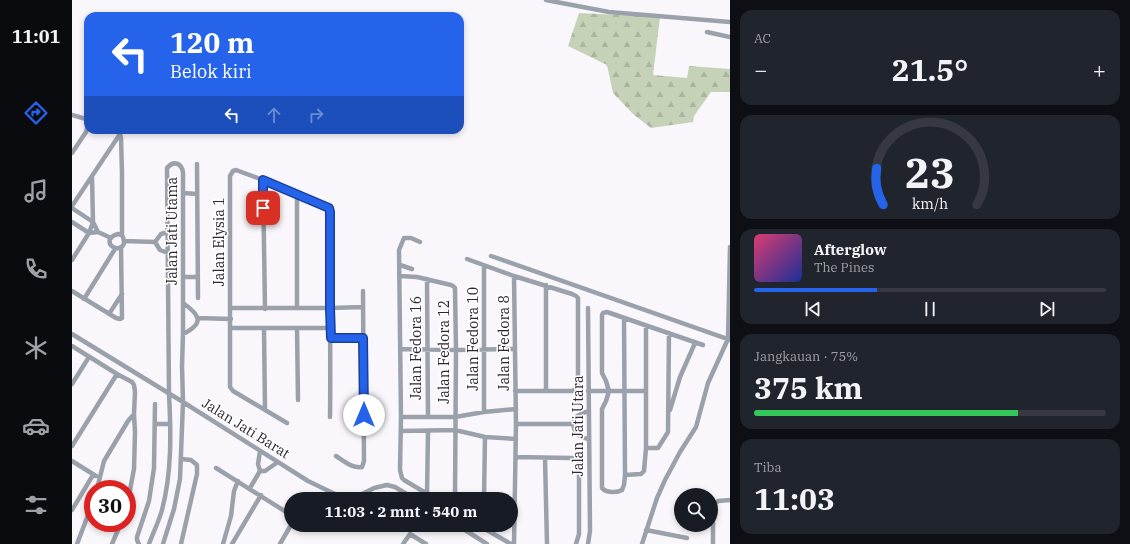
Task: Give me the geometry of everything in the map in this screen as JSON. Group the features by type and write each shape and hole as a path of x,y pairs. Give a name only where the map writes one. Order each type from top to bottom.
{"street":[{"path":"546,0 609,12 730,22"},
{"path":"707,32 730,37"},
{"path":"72,115 84,118"},
{"path":"72,153 85,134"},
{"path":"72,291 116,318 122,318 122,247 124,245 124,241 122,235 122,160 120,134 72,207 94,222"},
{"name":"Jalan Jati Utama","path":"149,544 162,510 169,474 168,168 170,165 175,163 182,167 184,277 182,383 184,402 180,479 174,510 162,544"},
{"path":"197,164 198,298"},
{"name":"Jalan Elysia 1","path":"263,180 236,170 233,171 230,176 230,387 233,391 265,410"},
{"path":"92,176 94,222 98,232"},
{"path":"265,308 263,180 329,208 331,338 330,417"},
{"path":"183,194 197,194"},
{"path":"297,194 298,308"},
{"path":"72,222 89,233 98,232 111,238"},
{"path":"72,260 94,222"},
{"path":"155,242 161,234 168,232"},
{"path":"111,238 114,235 122,235"},
{"path":"111,238 111,246 118,249 122,247"},
{"path":"420,242 411,238 404,238 400,250 400,470 404,480 424,492"},
{"path":"124,241 155,242"},
{"path":"155,242 160,250 168,253"},
{"path":"642,544 652,510 663,484 696,426 708,383 729,339 730,247"},
{"path":"84,299 115,248"},
{"path":"491,256 729,339"},
{"path":"467,259 484,266 572,294 578,298 578,386 573,391 515,390"},
{"path":"400,265 412,269"},
{"name":"Jalan Fedora 10","path":"484,266 484,412"},
{"path":"400,276 411,276 427,279"},
{"name":"Jalan Fedora 8","path":"514,276 516,409 514,544"},
{"path":"184,277 198,277"},
{"name":"Jalan Fedora 12","path":"427,279 453,286 455,288 455,492"},
{"name":"Jalan Fedora 16","path":"427,279 428,417"},
{"path":"546,285 546,391"},
{"path":"336,456 353,467 358,468 362,467 364,461 363,291"},
{"path":"109,314 122,294"},
{"path":"183,303 197,315 194,326 183,334"},
{"path":"230,308 363,307"},
{"name":"Jalan Jati Utara","path":"588,308 590,532 588,544"},
{"path":"624,318 625,475 622,490 619,492 607,492 602,488 602,409 609,391 602,373 603,313 607,312 703,345"},
{"path":"197,318 231,319"},
{"path":"625,475 641,474 644,471 646,448 646,326"},
{"path":"231,328 330,328"},
{"path":"264,328 265,410 287,423"},
{"path":"297,328 298,400"},
{"path":"646,448 658,448 668,432 668,333"},
{"name":"Jalan Jati Barat","path":"72,334 184,402 308,481 331,492"},
{"path":"331,338 363,338"},
{"path":"668,417 680,377 695,342"},
{"path":"72,346 132,382 134,385 135,432 134,469 132,480"},
{"path":"400,349 515,349"},
{"path":"72,384 89,357"},
{"path":"72,446 117,374"},
{"path":"588,391 646,391"},
{"path":"139,544 136,540 149,501 154,468 156,404"},
{"path":"401,418 455,417 516,409"},
{"path":"588,411 577,416 574,424 577,433 588,439"},
{"path":"98,480 104,461 128,421 134,414"},
{"path":"155,424 170,424"},
{"path":"516,424 574,424"},
{"path":"401,431 455,430 485,437 516,438"},
{"path":"427,492 428,431"},
{"path":"484,492 485,437"},
{"path":"250,488 260,470 258,464 260,451"},
{"path":"516,457 571,458 579,462 579,534 576,544"},
{"path":"545,458 547,544"},
{"path":"181,459 191,460 197,465 197,474 181,544"},
{"path":"72,461 93,475 99,477"},
{"path":"260,470 265,471 278,462"},
{"path":"216,468 284,510"},
{"path":"72,510 93,475"},
{"path":"223,544 231,516 234,491 238,481"},
{"name":"Jalan Jati Barat","path":"366,492 384,485 391,485 403,492"},
{"path":"232,544 260,495"},
{"path":"713,544 712,506 719,500 730,500"},
{"path":"77,544 84,526"},
{"path":"646,530 687,538"},
{"path":"112,544 117,532"},
{"path":"280,544 287,532"},
{"path":"468,532 486,544"},
{"path":"492,532 511,544"},
{"path":"403,544 410,534 426,544"}],"green space":[{"path":"579,13 660,17 653,75 687,78 689,66 730,69 730,92 711,92 694,116 693,122 651,128 633,114 613,93 607,65 568,46"}],"route":[{"path":"263,208 263,180 329,208 331,338 363,338 364,415"}]}
